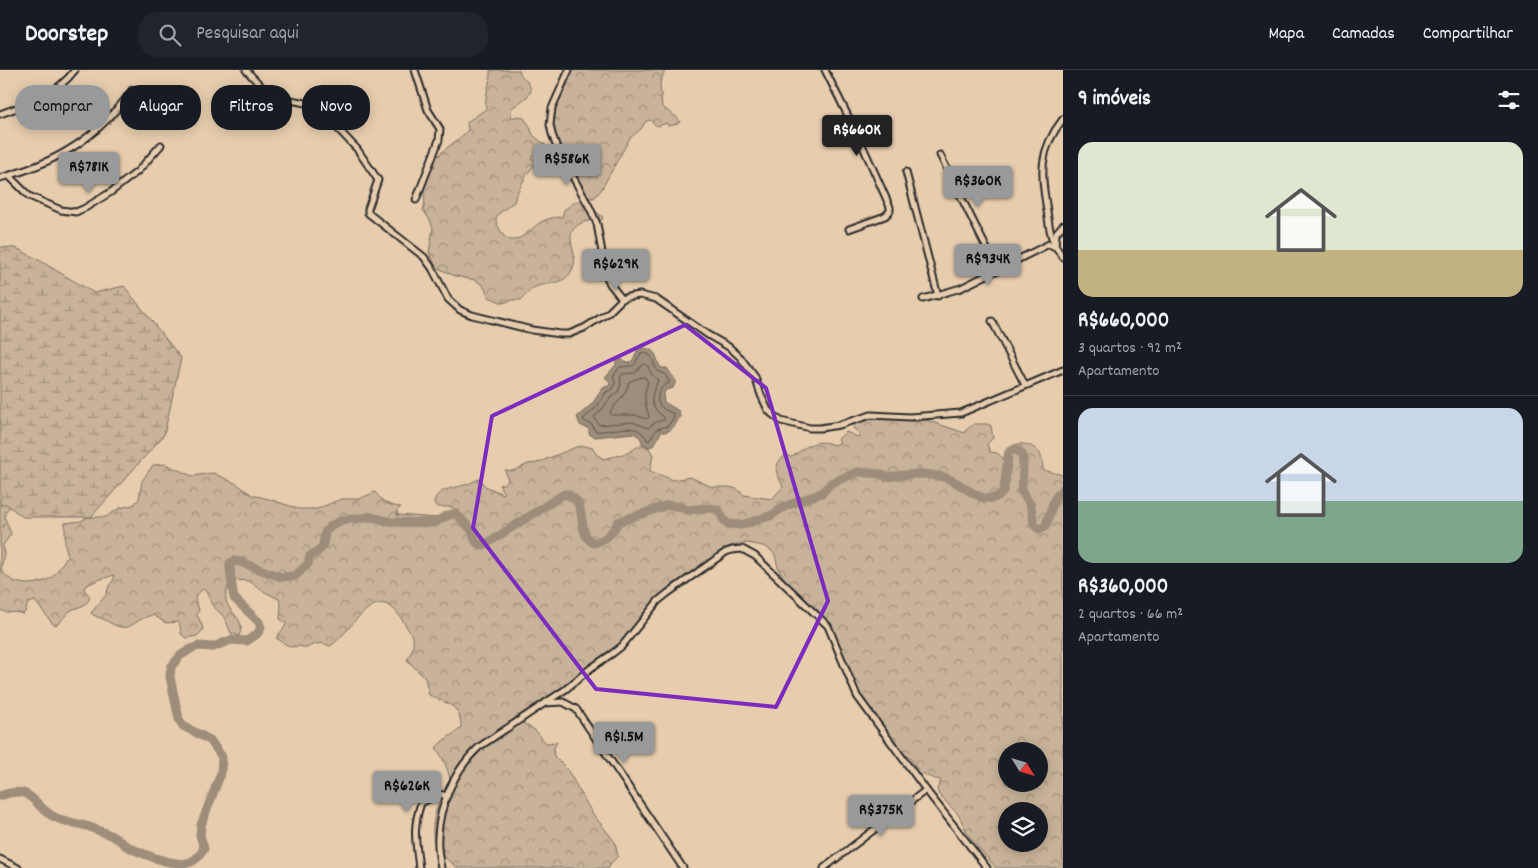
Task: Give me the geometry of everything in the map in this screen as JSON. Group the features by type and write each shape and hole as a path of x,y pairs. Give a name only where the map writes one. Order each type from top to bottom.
{"street":[{"path":"0,114 52,92 62,85 74,70"},
{"path":"246,70 263,88 296,102 310,104 320,110 357,149 378,180 368,213 424,257 432,268 445,294 460,310 472,315 532,330 555,334 569,334 584,328 608,313 622,299 640,295 656,299 700,330 729,347 740,357 751,371 768,410 772,414 781,420 810,428 839,425 871,415 910,417 961,413 1063,370"},
{"path":"415,70 428,110 439,126 440,132 439,140 416,200"},
{"path":"569,70 552,108 550,125 552,134 557,148 582,192 597,224 606,275 610,284 622,299"},
{"path":"825,70 860,140 890,207 885,216 850,229"},
{"path":"0,178 10,176 44,162 82,142 112,117 120,106"},
{"path":"1063,119 1056,128 1046,149 1042,167 1043,188 1051,240 1063,257"},
{"path":"10,176 29,196 61,210 76,212 125,182 138,171 161,145"},
{"path":"940,155 998,271"},
{"path":"906,172 938,296"},
{"path":"1055,247 1056,233 1063,225"},
{"path":"923,299 961,288 1047,245 1050,244 1055,247"},
{"path":"992,321 1025,385"},
{"path":"440,868 438,837 447,796 455,778 469,756 479,747 614,654 658,601 668,593 726,552 742,549 755,556 828,626 857,696 926,790 987,868"},
{"path":"544,704 563,702 576,708 683,868"},
{"path":"824,868 926,790"},
{"path":"419,868 414,836 416,817 421,804 439,794 447,796"},
{"path":"0,859 18,868"}],"highlighted area":[{"path":"685,325 766,388 828,601 776,707 596,689 473,528 492,416"}],"green space":[{"path":"490,70 519,70 529,84 531,91 527,97 512,108 510,118 519,116 524,118 534,136 549,148 532,156 531,159 536,159 536,163 527,174 514,202 497,215 497,223 505,237 515,240 543,221 562,217 564,210 576,201 579,201 588,211 595,211 603,217 602,220 581,223 573,230 571,240 575,262 569,275 561,281 535,287 521,300 503,303 489,297 483,285 475,280 455,276 436,267 429,252 433,228 423,210 425,203 425,179 428,170 443,151 468,130 467,122 486,109"},
{"path":"572,70 665,70 660,83 662,107 678,118 680,122 668,126 667,123 657,126 650,120 646,121 641,129 630,138 601,190 594,198 588,198 584,195 552,135 552,117"},
{"path":"0,247 16,248 94,293 124,286 181,358 164,435 91,517 23,517 6,504 0,505"},
{"path":"883,416 899,416 914,422 926,420 965,433 974,424 988,424 991,426 993,438 987,444 990,452 997,453 1005,460 1012,446 1019,444 1028,445 1039,453 1043,470 1063,475 1063,868 996,868 970,838 958,814 939,795 937,789 941,780 923,774 911,759 879,734 848,676 832,630 825,620 786,582 778,568 775,555 771,550 763,546 748,543 737,544 720,560 657,601 612,657 590,675 591,673 589,672 525,721 524,724 535,730 546,743 557,742 553,750 554,756 567,769 592,813 615,842 618,856 610,864 609,868 458,868 440,852 434,839 434,822 438,803 450,780 445,763 436,748 461,728 459,714 452,706 429,695 425,678 407,660 413,646 413,639 393,608 383,604 374,605 365,611 330,646 318,644 307,648 299,646 290,647 276,638 286,625 280,619 281,605 279,599 249,581 231,580 227,590 227,604 240,622 239,636 231,633 224,617 212,605 206,591 203,589 195,596 199,609 197,615 203,630 197,636 186,638 181,634 178,622 166,623 153,615 145,617 130,626 121,627 114,625 91,613 106,595 114,575 85,586 84,589 90,597 87,603 70,611 55,625 35,601 28,603 23,614 0,610 0,499 17,499 5,512 5,518 11,534 3,545 4,555 1,569 5,575 17,582 23,584 37,583 51,578 68,556 65,544 65,523 81,521 88,517 106,517 120,508 133,505 139,499 142,481 153,465 165,464 192,476 213,473 237,484 252,495 299,509 317,509 341,499 359,499 375,492 386,503 401,507 397,511 398,515 437,518 459,511 452,507 437,507 434,503 435,498 441,492 479,479 485,486 503,494 499,485 506,483 508,480 505,470 513,471 576,447 585,446 593,448 597,455 604,459 628,453 642,444 649,448 653,455 650,471 673,480 690,477 712,487 729,487 737,489 744,495 772,499 783,487 776,471 778,463 786,454 792,457 811,444 822,442 833,445 840,443 838,439 846,432 858,437 860,434 853,428 855,423"}],"water":[{"path":"638,349 649,349 656,355 661,368 667,368 676,381 673,388 666,390 663,395 664,402 679,411 680,417 673,428 661,432 654,445 650,447 643,445 640,437 633,433 595,437 589,434 589,429 580,425 577,417 593,403 602,388 609,386 610,382 605,377 616,365 616,359 622,359 624,362 629,363 633,360"}],"waterway":[{"path":"0,796 20,792 33,799 50,815 107,834 131,848 156,858 173,863 195,860 204,849 200,835 201,825 221,773 222,757 210,740 183,726 179,719 170,677 171,667 180,656 198,646 213,647 231,640 247,641 257,634 261,628 259,622 234,598 230,563 234,561 240,562 281,577 295,576 308,564 310,556 322,547 325,532 342,520 372,517 392,522 435,523 455,513 471,529 476,542 480,545 486,544 564,494 572,497 578,503 584,532 594,543 609,536 618,522 668,505 681,507 686,510 711,508 719,510 723,519 728,524 741,525 770,516 786,506 822,493 831,483 858,472 881,474 886,477 921,474 941,477 958,483 980,497 987,499 995,498 1002,493 1009,452 1015,449 1022,454 1021,491 1031,507 1034,525 1039,529 1045,527 1056,497 1063,489"}]}
